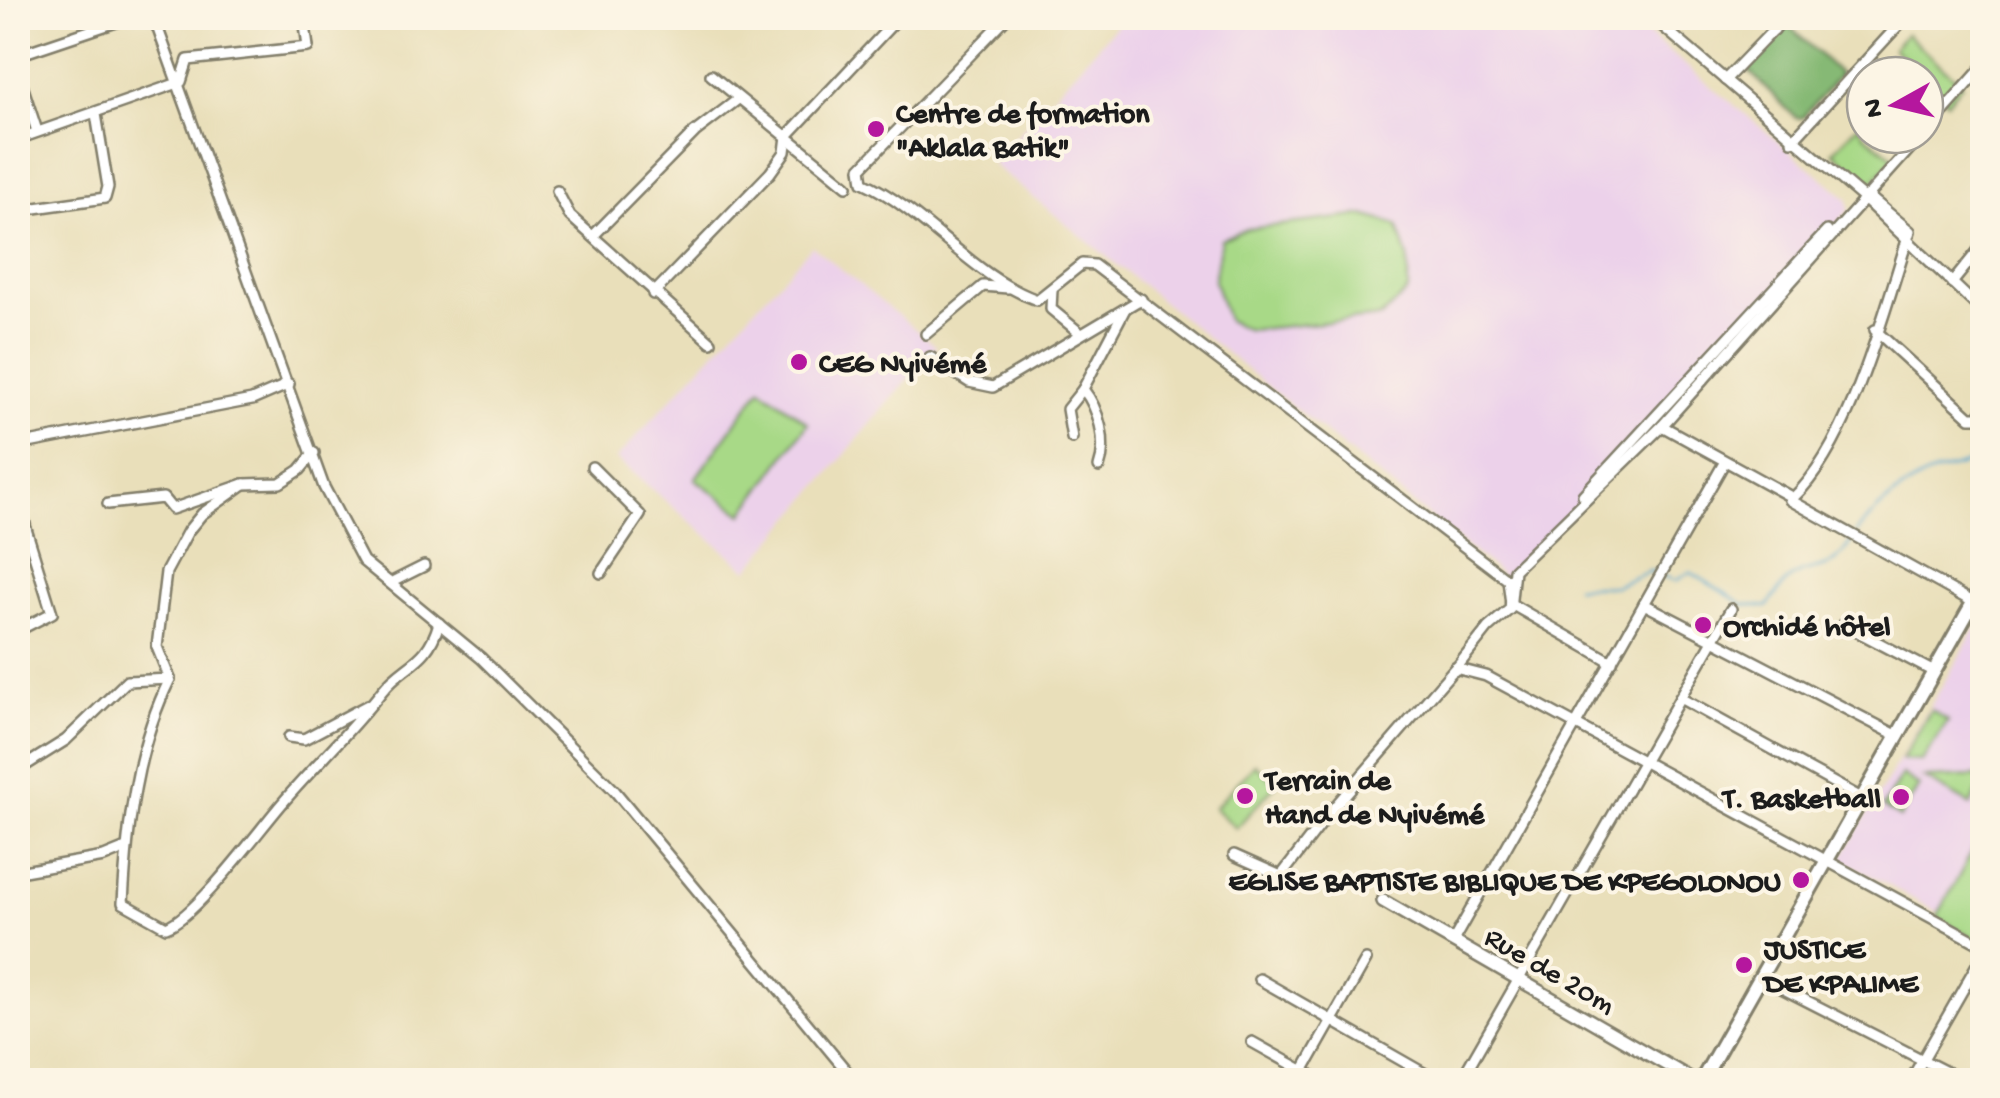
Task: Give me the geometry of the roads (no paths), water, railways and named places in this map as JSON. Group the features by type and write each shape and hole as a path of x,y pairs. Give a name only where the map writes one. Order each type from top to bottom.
{"main road":[{"path":"1702,1080 1934,672 1978,605 1982,587"}],"street":[{"path":"18,56 128,18"},
{"path":"154,18 181,82 324,488 363,562 392,582 537,709 614,790 854,1080"},
{"path":"181,82 188,60 308,47 304,18"},
{"path":"653,294 770,173 785,152 786,136 898,18"},
{"path":"1006,18 861,168 862,182 898,200 1011,288 1038,300 1088,262 1508,580 1511,604 1612,662"},
{"path":"1653,18 1792,141 1910,231 1857,390 1814,480 1794,498 1662,426"},
{"path":"1761,18 1774,30"},
{"path":"1725,80 1785,18"},
{"path":"1792,141 1905,18"},
{"path":"1945,107 1982,68"},
{"path":"18,73 37,132"},
{"path":"711,75 736,100 847,186"},
{"path":"18,139 181,82"},
{"path":"593,236 695,132 736,100"},
{"path":"35,208 95,203 104,198 108,187 96,114"},
{"path":"1508,580 1648,420 1901,155"},
{"path":"557,191 570,216 711,342"},
{"path":"1864,195 1982,311"},
{"path":"1344,791 1510,609 1514,570 1662,426 1864,195"},
{"path":"1820,468 1848,412 1908,242"},
{"path":"1952,283 1982,246"},
{"path":"926,334 983,286 1011,288"},
{"path":"1052,290 1051,309 1080,333"},
{"path":"930,358 969,382 993,387 1012,380 1080,333 1141,299"},
{"path":"1072,438 1067,409 1083,389 1125,309"},
{"path":"1876,330 1970,417 1978,417 1982,411"},
{"path":"18,446 252,400 288,384"},
{"path":"1083,389 1098,415 1103,454 1100,467"},
{"path":"1648,420 1978,605"},
{"path":"108,504 164,498 172,509 244,484 262,487 280,483 300,470 314,453"},
{"path":"1453,941 1724,462"},
{"path":"592,467 640,515 601,573"},
{"path":"170,679 156,647 166,572 202,514 244,484"},
{"path":"18,490 22,530 52,613 19,630"},
{"path":"392,582 424,566"},
{"path":"1644,604 1898,736"},
{"path":"1461,1080 1731,609"},
{"path":"170,679 146,727 126,848 123,905 166,927 172,926 254,842 269,818 374,701 432,646 439,623"},
{"path":"1844,624 1934,672"},
{"path":"1234,855 1281,876 1331,810 1455,668 1486,676 1982,945"},
{"path":"18,770 66,740 128,681 170,679"},
{"path":"1680,698 1863,799"},
{"path":"289,737 304,738 374,701"},
{"path":"18,872 104,856 126,848"},
{"name":"Rue de 20m","path":"1383,901 1693,1080"},
{"path":"1911,1080 1982,956"},
{"path":"1301,1076 1366,960"},
{"path":"1762,978 1962,1080"},
{"path":"1259,979 1436,1080"},
{"path":"1252,1042 1301,1076 1320,1080"}],"waterway":[{"path":"1856,533 1911,484 1964,465 1982,454"},
{"path":"1663,576 1676,581 1690,572 1743,604 1767,607 1787,581 1836,560 1852,540"},
{"path":"1575,587 1615,586 1650,571 1656,573"}],"place":[{"name":"Centre de formation \"Aklala Batik\"","path":"876,129"},
{"name":"CEG Nyivémé","path":"799,362"},
{"name":"Orchidé hôtel","path":"1703,625"},
{"name":"Terrain de Hand de Nyivémé","path":"1245,796"},
{"name":"T. Basketball","path":"1901,797"},
{"name":"EGLISE BAPTISTE BIBLIQUE DE KPEGOLONOU","path":"1801,880"},
{"name":"JUSTICE DE KPALIME","path":"1744,965"}]}
